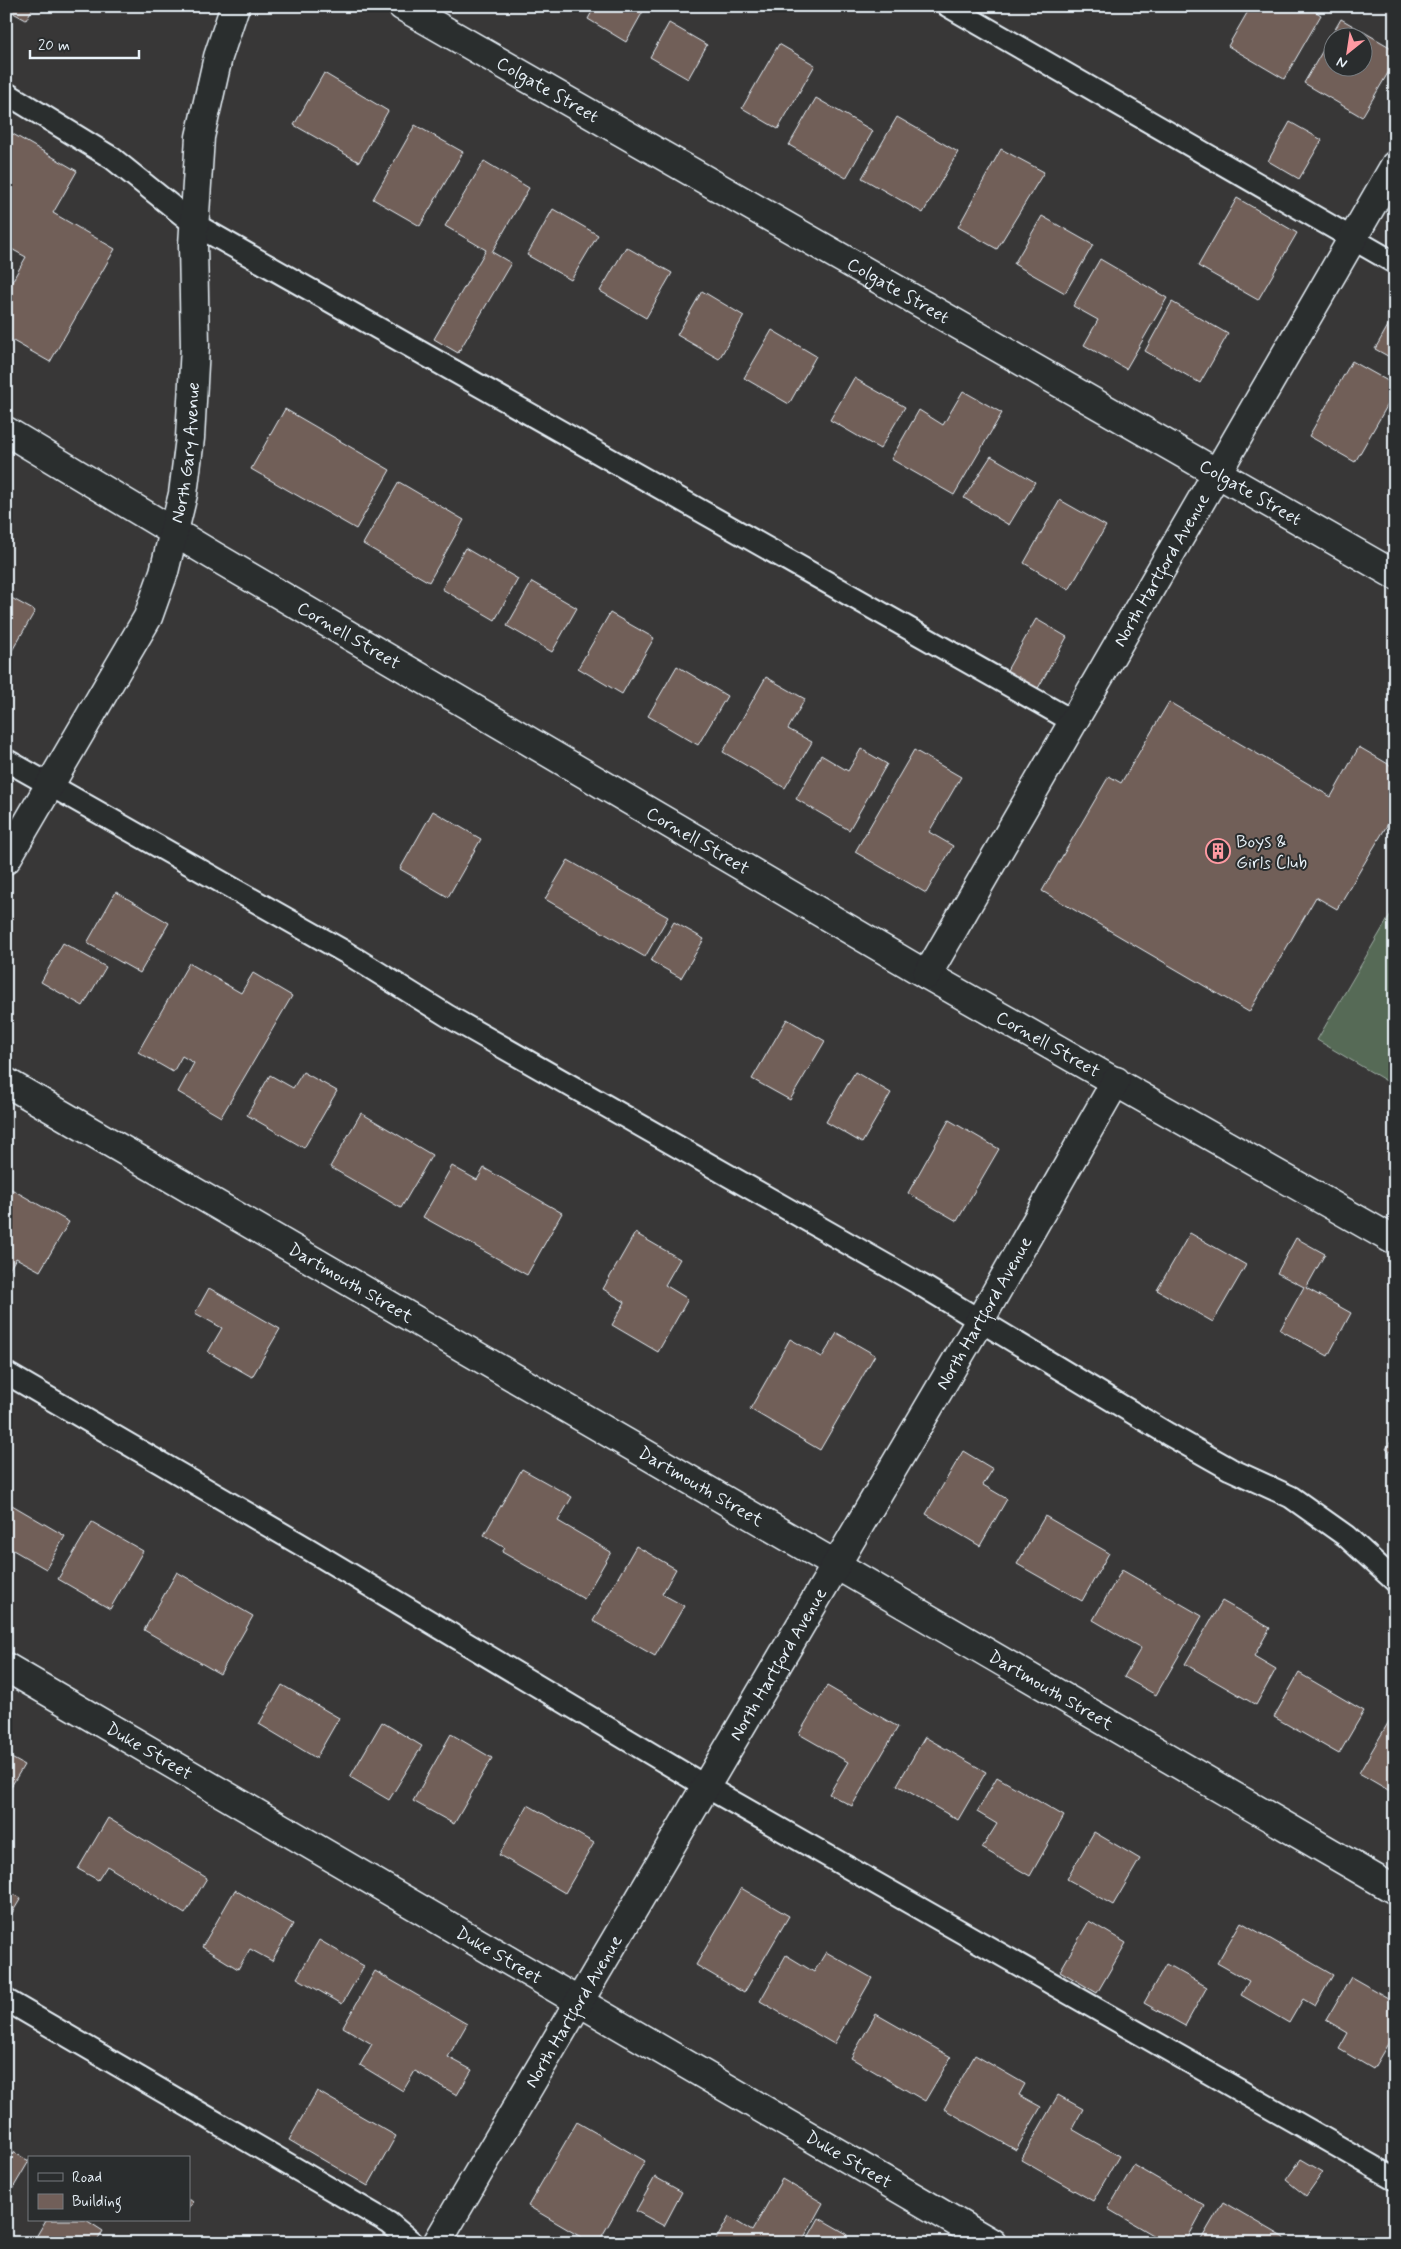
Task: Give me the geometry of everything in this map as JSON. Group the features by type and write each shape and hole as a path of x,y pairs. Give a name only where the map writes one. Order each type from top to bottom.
{"street":[{"name":"North Gary Avenue","path":"6,860 148,617 164,572 182,494 190,438 195,346 194,224 200,137 218,57 235,6"},
{"name":"Colgate Street","path":"402,6 1395,575"},
{"name":"North Hartford Avenue","path":"928,975 1395,166"},
{"name":"Cornell Street","path":"6,431 928,975 1395,1241"},
{"name":"North Hartford Avenue","path":"437,2243 979,1322 1116,1081"},
{"name":"Dartmouth Street","path":"6,1082 836,1563 1395,1890"},
{"name":"Duke Street","path":"6,1667 992,2243"}],"lane":[{"path":"948,6 1395,263"},
{"path":"6,93 112,158 194,224 1074,722"},
{"path":"6,760 345,952 448,1016 921,1285 979,1322 1230,1469 1291,1497 1346,1536 1395,1581"},
{"path":"6,1373 313,1552 705,1786 1395,2178"},
{"path":"6,2000 390,2223 413,2243"}],"green space":[{"path":"1395,907 1395,1086 1317,1040"}],"building":[{"path":"6,6 34,6 26,20 6,9"},
{"path":"595,6 646,6 626,42 588,19"},
{"path":"1251,6 1307,6 1321,15 1284,79 1228,46"},
{"path":"1341,19 1357,28 1336,28"},
{"path":"669,23 707,45 688,79 650,57"},
{"path":"1374,38 1395,50 1395,61 1362,117 1304,83 1324,48 1324,78 1374,78"},
{"path":"779,44 815,65 778,129 742,108"},
{"path":"324,73 388,111 359,162 294,125"},
{"path":"816,98 873,131 846,178 789,145"},
{"path":"897,117 958,152 923,213 862,178"},
{"path":"1290,122 1322,140 1299,179 1268,161"},
{"path":"415,125 463,152 420,226 373,199"},
{"path":"6,130 77,171 53,213 115,249 50,362 6,337 6,292 26,257 6,246"},
{"path":"1001,149 1044,172 997,249 958,227"},
{"path":"484,161 529,188 492,252 511,263 458,353 434,339 486,250 445,226"},
{"path":"1237,198 1297,233 1258,300 1198,266"},
{"path":"553,209 598,235 571,280 527,255"},
{"path":"1042,216 1093,245 1065,293 1014,264"},
{"path":"626,247 672,273 646,318 600,291"},
{"path":"1100,259 1167,298 1126,369 1084,345 1098,320 1073,306"},
{"path":"702,291 744,316 719,359 677,335"},
{"path":"1172,302 1228,334 1200,383 1145,351"},
{"path":"1395,315 1395,360 1375,349"},
{"path":"772,330 816,356 789,404 744,378"},
{"path":"1352,361 1395,385 1395,392 1355,462 1309,436"},
{"path":"854,378 905,407 880,449 830,420"},
{"path":"963,391 1002,413 954,495 891,459 919,410 943,425"},
{"path":"285,409 390,470 356,529 251,469"},
{"path":"991,456 1035,482 1009,525 964,498"},
{"path":"399,482 464,520 429,582 363,544"},
{"path":"1060,500 1106,526 1069,590 1024,563"},
{"path":"465,548 518,579 495,620 442,589"},
{"path":"532,582 577,608 552,652 507,626"},
{"path":"6,595 35,611 6,661"},
{"path":"610,613 654,638 622,694 578,668"},
{"path":"1036,619 1067,637 1037,690 1006,672"},
{"path":"677,666 727,696 698,745 648,716"},
{"path":"766,677 805,699 788,729 812,742 785,788 723,752"},
{"name":"Boys & Girls Club","path":"1169,702 1331,797 1359,747 1395,768 1395,812 1337,909 1316,897 1249,1012 1042,891 1109,776 1121,783"},
{"path":"861,749 887,764 849,830 796,799 821,755 848,771"},
{"path":"914,750 961,777 929,832 953,846 926,893 855,852"},
{"path":"433,811 481,839 448,897 400,869"},
{"path":"568,860 668,917 645,957 545,899"},
{"path":"116,892 169,923 140,973 87,943"},
{"path":"674,922 704,939 681,978 651,961"},
{"path":"63,943 106,967 83,1006 41,982"},
{"path":"189,963 241,993 253,973 292,996 221,1117 178,1092 194,1063 182,1056 173,1072 138,1052"},
{"path":"787,1019 825,1041 790,1100 752,1079"},
{"path":"303,1072 337,1091 304,1148 247,1115 270,1075 293,1088"},
{"path":"855,1072 891,1093 862,1143 826,1122"},
{"path":"361,1113 432,1155 401,1208 330,1167"},
{"path":"949,1120 999,1149 957,1221 908,1193"},
{"path":"452,1166 477,1180 484,1168 562,1213 527,1275 423,1217"},
{"path":"6,1186 69,1222 40,1271 16,1258 6,1275"},
{"path":"635,1233 680,1259 665,1285 688,1299 658,1352 612,1325 625,1302 603,1289"},
{"path":"1190,1233 1246,1265 1213,1322 1157,1290"},
{"path":"1296,1238 1325,1254 1306,1288 1351,1313 1328,1356 1280,1330 1304,1287 1277,1273"},
{"path":"209,1288 280,1329 252,1377 208,1352 222,1328 195,1313"},
{"path":"837,1333 875,1355 820,1450 750,1409 790,1339 822,1357"},
{"path":"1395,1435 1395,1455 1386,1449"},
{"path":"963,1451 993,1469 983,1485 1007,1499 980,1546 926,1514"},
{"path":"522,1469 572,1497 558,1521 611,1552 584,1599 502,1552 505,1548 484,1535"},
{"path":"12,1505 65,1536 46,1569 6,1546 6,1514"},
{"path":"1045,1516 1109,1553 1082,1601 1017,1564"},
{"path":"92,1522 143,1551 110,1609 58,1579"},
{"path":"636,1546 676,1569 662,1594 684,1606 655,1656 593,1621"},
{"path":"1122,1570 1202,1616 1156,1695 1124,1677 1141,1648 1093,1620"},
{"path":"177,1572 253,1616 220,1674 144,1630"},
{"path":"1222,1601 1270,1628 1254,1656 1276,1669 1256,1705 1185,1664"},
{"path":"1299,1673 1364,1711 1339,1754 1274,1717"},
{"path":"282,1685 339,1718 316,1758 259,1724"},
{"path":"827,1686 898,1727 852,1806 829,1794 848,1762 799,1734"},
{"path":"1395,1711 1395,1794 1359,1773"},
{"path":"382,1722 422,1746 389,1800 350,1777"},
{"path":"451,1734 492,1758 454,1824 413,1801"},
{"path":"925,1737 986,1772 958,1820 897,1785"},
{"path":"6,1755 24,1765 6,1795"},
{"path":"997,1777 1064,1816 1030,1876 982,1848 997,1824 977,1812"},
{"path":"528,1805 594,1843 565,1893 499,1855"},
{"path":"108,1818 207,1878 185,1914 107,1866 98,1880 78,1869"},
{"path":"1094,1832 1140,1859 1113,1905 1067,1879"},
{"path":"741,1888 789,1916 744,1993 696,1965"},
{"path":"6,1890 21,1898 6,1923"},
{"path":"235,1890 293,1924 272,1961 250,1949 238,1969 202,1947"},
{"path":"1089,1921 1126,1943 1097,1993 1060,1971"},
{"path":"1241,1922 1333,1975 1315,2006 1303,1999 1289,2023 1241,1995 1249,1981 1217,1963"},
{"path":"319,1940 364,1966 342,2004 297,1978"},
{"path":"826,1952 872,1978 834,2044 760,2001 786,1955 814,1972"},
{"path":"1166,1964 1207,1987 1185,2026 1144,2003"},
{"path":"375,1971 467,2024 448,2057 472,2070 457,2095 415,2071 403,2091 360,2065 372,2044 343,2027"},
{"path":"1351,1977 1395,2002 1395,2032 1373,2069 1339,2049 1348,2033 1326,2020"},
{"path":"876,2014 951,2057 925,2101 851,2058"},
{"path":"975,2055 1025,2084 1019,2095 1041,2107 1016,2150 944,2109"},
{"path":"317,2091 396,2136 368,2186 289,2140"},
{"path":"1058,2095 1083,2109 1072,2129 1119,2156 1093,2201 1021,2160"},
{"path":"577,2122 645,2161 598,2243 591,2243 528,2206"},
{"path":"6,2148 28,2160 28,2163 6,2200"},
{"path":"1301,2159 1323,2172 1306,2196 1286,2180"},
{"path":"1134,2165 1205,2206 1185,2243 1166,2243 1108,2209"},
{"path":"655,2177 682,2192 664,2226 636,2211"},
{"path":"782,2179 823,2203 801,2243 714,2243 729,2217 752,2231"},
{"path":"1223,2202 1285,2238 1283,2243 1199,2243"},
{"path":"819,2218 847,2234 842,2243 805,2243"},
{"path":"45,2222 89,2222 103,2231 96,2243 33,2242"}],"place":[{"name":"Boys & Girls Club","path":"1218,851"}]}
